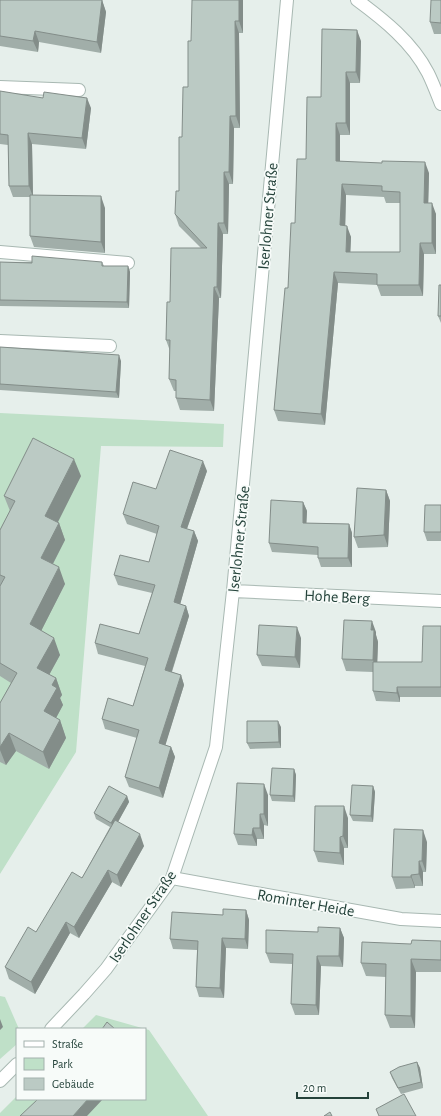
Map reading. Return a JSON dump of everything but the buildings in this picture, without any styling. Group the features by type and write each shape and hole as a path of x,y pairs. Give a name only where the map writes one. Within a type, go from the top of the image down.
{"street":[{"name":"Iserlohner Straße","path":"52,1028 106,969 172,878 216,747 233,591 287,0"},
{"path":"357,0 381,18 403,39 427,71 441,104"},
{"path":"0,87 79,90"},
{"path":"0,252 128,262"},
{"path":"0,341 110,346"},
{"name":"Hohe Berg","path":"233,591 441,601"},
{"name":"Rominter Heide","path":"172,878 401,919 441,921"},
{"path":"0,1081 16,1065"}],"green space":[{"path":"0,413 224,424 223,447 101,446 76,752 0,874"},
{"path":"0,996 5,997 19,1028 16,1028 16,1045 0,1059"},
{"path":"96,1015 142,1028 83,1028"},
{"path":"146,1029 149,1030 208,1116 0,1116 0,1113 16,1097 16,1100 146,1100"}]}
